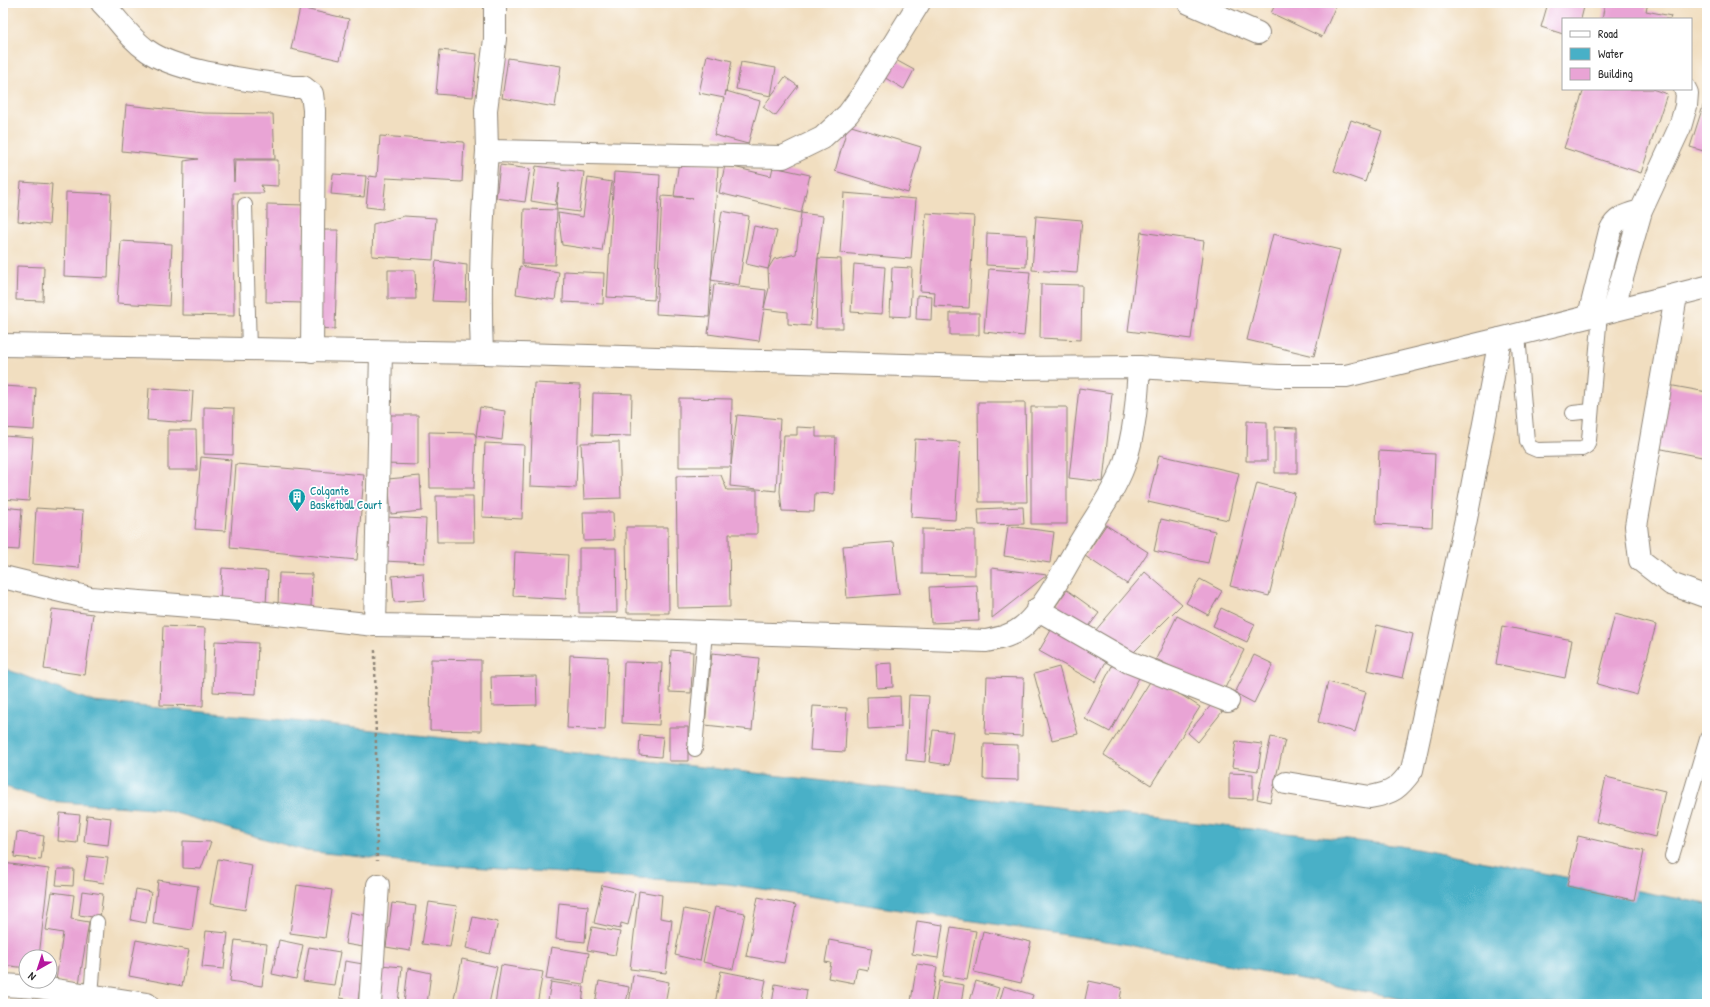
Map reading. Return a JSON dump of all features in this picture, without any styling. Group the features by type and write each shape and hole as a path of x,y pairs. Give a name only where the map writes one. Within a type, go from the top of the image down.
{"street":[{"path":"102,3 131,37 162,60 206,71 292,87 303,87 312,94 314,110 312,351"},
{"path":"482,353 480,314 483,211 487,151 486,110 495,39 495,3"},
{"path":"487,151 783,156 822,138 848,114 862,95 919,3"},
{"path":"1189,3 1258,33"},
{"path":"1601,313 1610,231 1613,223 1618,219 1641,211 1680,127 1686,106 1686,90"},
{"path":"3,345 482,353 1008,368 1139,367 1278,376 1346,376 1707,288"},
{"path":"1676,296 1636,526 1640,560 1671,584 1707,597"},
{"path":"1286,783 1370,797 1384,795 1396,789 1412,770 1466,519 1509,337"},
{"path":"375,626 381,352"},
{"path":"3,577 90,598 240,610 375,626 614,629 986,641 1010,636 1025,625 1041,605 1109,495 1124,467 1136,411 1139,367"},
{"path":"1037,609 1129,662 1228,701"},
{"path":"370,1004 377,877"},
{"path":"3,985 37,987 147,1004"}],"lane":[{"path":"245,205 249,350"},
{"path":"1509,337 1532,416 1527,441 1530,447 1536,450 1582,449 1587,446 1589,440 1590,411 1601,313"},
{"path":"1573,413 1590,411"},
{"path":"695,749 705,632"},
{"path":"1672,856 1707,738"},
{"path":"91,995 97,922"}],"path":[{"path":"375,626 377,710 377,877"}],"water":[{"path":"3,668 94,702 258,717 1401,846 1707,904 1707,1004 1427,1004 1119,943 728,884 426,864 306,851 165,810 49,801 3,786"}],"building":[{"path":"1276,3 1337,3 1322,37 1271,13"},
{"path":"1548,3 1585,3 1581,18 1562,18 1562,34 1541,27"},
{"path":"1605,3 1648,3 1646,11 1671,16 1670,18 1602,18"},
{"path":"300,8 349,19 340,60 291,49"},
{"path":"440,50 477,54 473,97 436,94"},
{"path":"707,55 732,61 726,91 760,101 748,144 714,135 724,98 699,93"},
{"path":"508,58 561,66 555,107 502,98"},
{"path":"892,58 914,70 904,89 882,76"},
{"path":"741,62 776,68 771,96 736,89"},
{"path":"785,77 798,86 775,116 763,107"},
{"path":"1584,90 1655,90 1667,94 1641,173 1564,148"},
{"path":"1705,100 1707,101 1707,152 1690,147"},
{"path":"126,105 203,113 273,114 275,159 233,159 234,182 235,160 278,160 278,186 261,185 264,193 233,193 234,316 182,315 184,161 198,159 122,151"},
{"path":"1351,120 1382,131 1365,182 1334,171"},
{"path":"848,125 921,147 908,193 835,171"},
{"path":"380,136 464,142 462,182 386,178 383,209 366,207 369,176 377,177"},
{"path":"679,161 718,166 709,317 656,314 662,196 693,198 674,196"},
{"path":"500,165 530,169 525,202 496,198"},
{"path":"725,165 771,176 773,167 810,175 801,213 719,193"},
{"path":"536,166 584,172 579,212 556,209 559,183 555,205 531,201"},
{"path":"614,172 660,175 654,300 607,297"},
{"path":"333,174 366,176 364,197 331,194"},
{"path":"588,178 612,182 602,251 562,245 558,213 583,217"},
{"path":"21,182 52,184 49,225 18,221"},
{"path":"66,192 111,194 108,278 64,276"},
{"path":"844,193 916,199 911,259 840,253"},
{"path":"267,204 305,205 304,303 266,302"},
{"path":"524,209 557,210 555,265 522,264"},
{"path":"722,211 749,216 739,285 711,280"},
{"path":"801,213 823,216 810,326 788,324 788,312 764,309 759,341 708,334 714,284 766,290 764,308 769,288 768,269 774,259 796,254"},
{"path":"926,213 974,216 969,308 934,306 935,292 920,291"},
{"path":"404,216 436,218 433,260 372,256 373,224"},
{"path":"1036,216 1082,220 1077,273 1032,270"},
{"path":"754,226 777,231 768,269 746,264"},
{"path":"319,230 338,230 335,329 317,328"},
{"path":"1141,232 1204,241 1191,339 1128,331"},
{"path":"987,233 1027,235 1026,267 986,265"},
{"path":"1273,234 1340,250 1314,356 1247,340"},
{"path":"121,241 172,244 169,306 117,303"},
{"path":"818,258 841,259 843,328 816,328"},
{"path":"436,261 467,265 466,302 432,301"},
{"path":"854,264 885,267 882,314 851,312"},
{"path":"17,266 44,267 43,301 16,300"},
{"path":"520,266 559,272 555,300 516,294"},
{"path":"892,267 912,268 910,317 890,316"},
{"path":"989,269 1030,272 1024,336 984,332"},
{"path":"388,270 415,270 416,299 388,299"},
{"path":"564,271 604,273 603,304 563,302"},
{"path":"1041,284 1082,285 1081,340 1040,338"},
{"path":"917,295 932,296 931,320 916,319"},
{"path":"950,313 979,313 979,335 950,335"},
{"path":"534,383 580,385 576,488 530,486"},
{"path":"1668,385 1707,392 1707,458 1657,448"},
{"path":"3,386 36,388 34,430 3,428"},
{"path":"149,388 193,391 191,423 147,420"},
{"path":"1079,388 1112,393 1103,482 1069,478"},
{"path":"593,393 632,394 631,436 592,435"},
{"path":"679,398 732,399 731,465 737,415 780,419 776,491 730,486 731,467 679,467"},
{"path":"978,402 1025,402 1027,502 979,502"},
{"path":"204,407 234,408 233,455 204,454"},
{"path":"480,407 505,411 502,440 476,436"},
{"path":"1031,407 1067,407 1067,524 1031,524"},
{"path":"385,415 418,415 418,465 385,464"},
{"path":"1247,421 1267,422 1267,461 1246,461"},
{"path":"797,427 816,428 816,437 836,437 834,494 815,493 814,512 782,511 780,491 784,435 797,435"},
{"path":"1275,427 1297,428 1297,473 1275,473"},
{"path":"168,430 196,430 197,470 168,470"},
{"path":"429,432 474,433 476,436 474,488 430,488"},
{"path":"3,436 33,438 29,501 3,499"},
{"path":"915,439 960,442 955,520 911,517"},
{"path":"619,442 621,498 584,499 581,443"},
{"path":"485,443 524,445 522,519 482,517"},
{"path":"1379,451 1435,454 1432,527 1376,524"},
{"path":"1159,455 1239,473 1228,520 1148,502"},
{"path":"201,457 231,460 225,531 195,529"},
{"name":"Colgante Basketball Court","path":"236,464 364,475 357,560 230,548"},
{"path":"721,475 727,490 757,490 757,534 729,534 730,607 678,608 676,476"},
{"path":"420,476 422,511 391,514 388,479"},
{"path":"1257,483 1295,493 1269,596 1230,586"},
{"path":"436,496 473,496 474,542 437,542"},
{"path":"3,507 22,509 19,550 3,549"},
{"path":"1023,507 1024,524 979,525 978,509"},
{"path":"36,508 83,511 79,568 33,564"},
{"path":"583,512 613,512 614,540 584,541"},
{"path":"385,517 426,519 424,563 384,561"},
{"path":"1161,519 1215,531 1208,563 1154,551"},
{"path":"1106,525 1148,552 1127,584 1085,556"},
{"path":"1008,526 1054,532 1050,563 1004,556"},
{"path":"626,527 668,527 669,613 627,613"},
{"path":"922,529 975,530 975,575 922,574"},
{"path":"894,542 899,594 847,598 843,546"},
{"path":"579,548 616,548 617,613 579,613"},
{"path":"515,552 568,555 566,599 513,596"},
{"path":"222,568 268,571 266,604 220,601"},
{"path":"992,568 1047,575 992,618"},
{"path":"1145,572 1182,604 1132,654 1095,631"},
{"path":"279,573 312,574 311,607 278,606"},
{"path":"423,573 425,600 394,602 392,576"},
{"path":"1200,579 1222,591 1208,615 1186,603"},
{"path":"977,585 979,621 931,623 929,587"},
{"path":"1067,590 1099,613 1083,634 1052,611"},
{"path":"1221,608 1255,624 1247,642 1213,626"},
{"path":"52,609 93,614 85,675 44,669"},
{"path":"1615,614 1656,625 1637,695 1597,684"},
{"path":"1177,616 1244,650 1223,692 1156,659"},
{"path":"1054,625 1109,656 1095,682 1039,651"},
{"path":"1377,625 1413,634 1403,678 1367,670"},
{"path":"163,626 205,628 203,706 160,705"},
{"path":"1502,626 1572,640 1565,678 1496,664"},
{"path":"215,641 258,643 256,694 213,692"},
{"path":"671,650 693,652 691,693 669,692"},
{"path":"712,653 759,658 752,730 705,725"},
{"path":"570,655 608,657 605,730 567,728"},
{"path":"1254,655 1273,664 1254,703 1235,693"},
{"path":"431,659 481,660 481,731 430,730"},
{"path":"624,662 662,663 659,725 622,723"},
{"path":"1114,662 1140,676 1110,732 1085,719"},
{"path":"892,663 893,687 877,688 876,664"},
{"path":"1059,667 1078,734 1052,740 1034,674"},
{"path":"536,676 537,705 492,706 491,677"},
{"path":"987,677 1024,678 1022,736 985,734"},
{"path":"1153,677 1200,707 1151,785 1104,755"},
{"path":"1328,682 1366,692 1355,732 1318,722"},
{"path":"909,695 929,696 925,762 906,760"},
{"path":"900,696 901,727 868,729 867,697"},
{"path":"1212,704 1222,712 1198,742 1188,733"},
{"path":"813,706 847,708 845,752 810,750"},
{"path":"669,727 688,727 688,761 669,761"},
{"path":"933,730 953,732 949,765 929,762"},
{"path":"640,735 663,737 661,757 639,755"},
{"path":"1271,737 1285,740 1270,802 1257,799"},
{"path":"1236,741 1262,744 1258,771 1232,767"},
{"path":"984,744 1018,745 1018,780 983,779"},
{"path":"1229,773 1253,774 1253,799 1229,798"},
{"path":"1606,777 1665,791 1655,837 1596,822"},
{"path":"60,813 80,815 77,843 58,841"},
{"path":"87,815 111,818 108,845 84,842"},
{"path":"17,832 44,836 41,860 14,857"},
{"path":"1578,836 1644,851 1634,900 1567,886"},
{"path":"183,841 211,842 201,869 183,868"},
{"path":"88,856 108,858 104,883 84,880"},
{"path":"218,859 252,865 245,910 210,904"},
{"path":"3,863 49,869 40,949 18,949 18,967 3,965"},
{"path":"58,869 74,869 73,886 56,885"},
{"path":"158,880 198,886 192,930 153,924"},
{"path":"297,885 332,890 325,938 290,933"},
{"path":"602,885 635,893 628,925 621,923 620,929 594,923"},
{"path":"136,889 151,892 146,923 131,920"},
{"path":"82,891 103,894 100,918 79,915"},
{"path":"639,891 662,895 660,918 672,920 666,973 630,969"},
{"path":"52,892 74,895 71,919 89,922 79,984 58,980 58,967 63,933 46,930"},
{"path":"758,897 796,905 784,963 746,956"},
{"path":"429,902 457,906 450,947 422,944"},
{"path":"392,903 416,906 410,951 386,947"},
{"path":"559,903 588,906 585,942 556,939"},
{"path":"715,907 745,913 733,969 703,962"},
{"path":"684,909 709,914 700,961 675,955"},
{"path":"350,912 368,916 363,947 345,944"},
{"path":"473,917 498,922 490,954 466,948"},
{"path":"917,921 943,925 938,958 912,954"},
{"path":"592,927 620,932 615,955 587,950"},
{"path":"951,927 976,931 967,980 943,976"},
{"path":"206,931 228,933 224,969 202,967"},
{"path":"983,931 1031,942 1021,983 974,972"},
{"path":"136,940 189,950 182,986 129,976"},
{"path":"235,940 267,944 262,986 230,981"},
{"path":"279,940 303,945 296,979 272,974"},
{"path":"829,940 872,948 868,970 857,968 854,983 828,978 831,963 825,962"},
{"path":"309,947 340,952 334,985 303,981"},
{"path":"551,947 589,953 584,984 546,979"},
{"path":"462,959 497,967 489,1004 453,1004"},
{"path":"345,961 363,964 358,1001 340,998"},
{"path":"917,964 937,967 931,1004 911,1001"},
{"path":"381,965 402,967 398,1003 376,1001"},
{"path":"501,965 543,972 537,1004 495,1004"},
{"path":"408,968 431,973 427,1004 404,1004"},
{"path":"721,971 766,980 761,1004 715,1004"},
{"path":"633,975 669,982 665,1004 629,1004"},
{"path":"599,981 629,987 626,1004 595,1004"},
{"path":"939,981 964,985 961,1004 935,1004"},
{"path":"976,981 999,988 994,1004 969,1004"},
{"path":"1089,981 1122,988 1119,1004 1084,1004"},
{"path":"551,982 584,987 582,1004 548,1000"},
{"path":"775,984 807,990 805,1004 772,1004"},
{"path":"1004,986 1033,995 1030,1004 999,1004"}],"place":[{"name":"Colgante Basketball Court","path":"297,512"}]}
